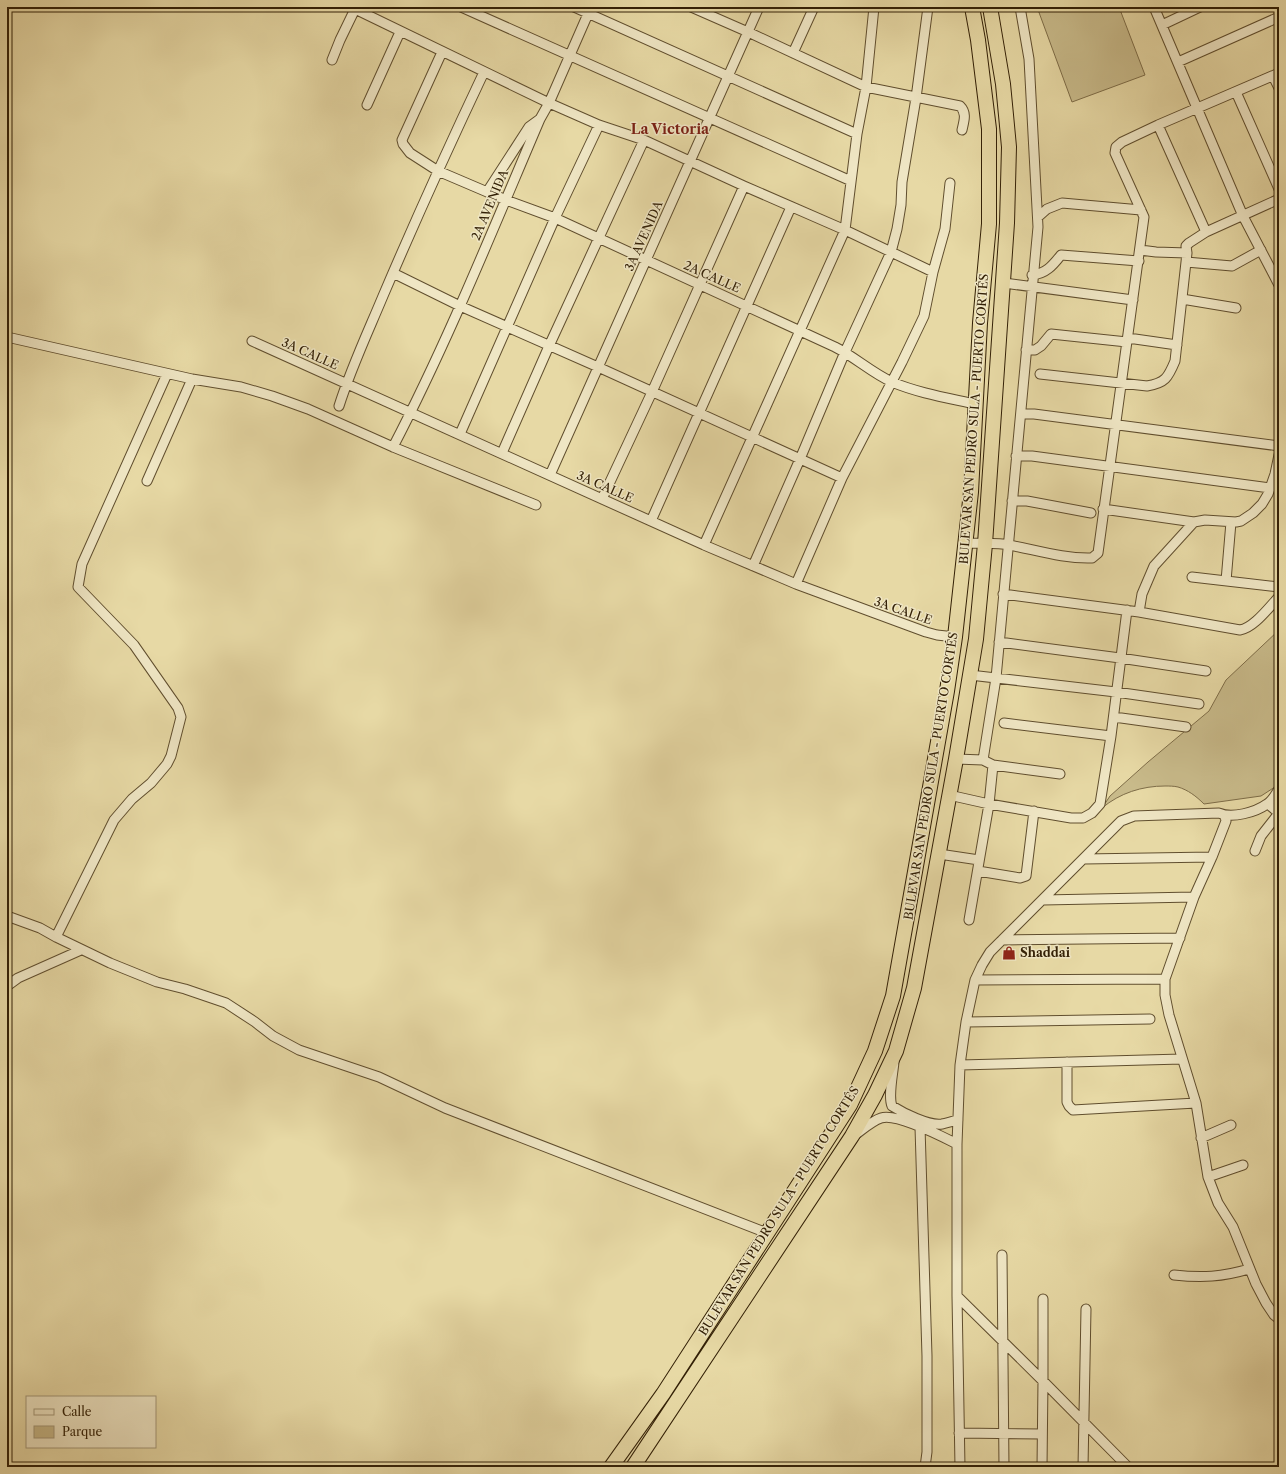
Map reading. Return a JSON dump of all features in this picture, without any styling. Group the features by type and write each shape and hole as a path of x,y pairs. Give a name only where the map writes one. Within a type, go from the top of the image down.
{"highway":[{"name":"BULEVAR SAN PEDRO SULA - PUERTO CORTÉS","path":"611,1467 646,1419 850,1105 875,1051 893,996 943,714 955,637 971,492 980,323 989,224 989,129 978,40 972,7"},
{"name":"BULEVAR SAN PEDRO SULA - PUERTO CORTÉS","path":"633,1467 852,1136 875,1095 896,1051 914,988 956,759 976,639 986,544 1004,283 1009,147 1003,84 990,7"},
{"path":"756,1283 746,1289 741,1287 742,1281 767,1244 767,1233"},
{"path":"720,1337 718,1332 720,1326 740,1295 734,1290 726,1297"}],"street":[{"path":"461,7 850,181"},
{"path":"574,7 590,10 728,76 857,134"},
{"name":"3A AVENIDA","path":"550,475 759,7"},
{"path":"793,53 814,7"},
{"path":"704,545 845,230 850,181 866,88 874,7"},
{"path":"753,566 845,352 891,252 902,205 902,182 916,98 928,7"},
{"path":"983,760 996,678 1032,275 1038,227 1030,59 1020,7"},
{"path":"1154,7 1243,216 1279,285"},
{"path":"1162,25 1200,7"},
{"path":"332,60 355,8 400,32 549,103 599,125 644,140 845,230 933,272"},
{"path":"697,8 866,88 960,106 964,111 962,130"},
{"name":"2A AVENIDA","path":"393,447 411,413 460,306 540,119 549,103 590,10"},
{"path":"1178,62 1279,16"},
{"path":"367,105 400,32"},
{"name":"2A CALLE","path":"442,52 402,140 403,144 410,153 438,171 506,200 555,218 845,352 891,381 928,393 975,404"},
{"path":"339,406 346,384 393,273 484,72"},
{"path":"966,543 1008,545 1080,558 1092,558 1098,553 1144,218 1142,210 1115,153 1116,147 1122,142 1276,74 1279,88"},
{"path":"1236,92 1279,189"},
{"path":"487,192 529,127 540,119"},
{"path":"460,434 555,218 599,125"},
{"path":"1158,126 1206,232"},
{"path":"502,453 549,346 644,140"},
{"path":"796,584 842,478 924,316 933,272 945,228 950,183"},
{"path":"602,499 652,392 744,186"},
{"path":"1040,374 1121,384 1147,386 1159,384 1168,376 1175,361 1186,246 1206,232 1279,199"},
{"path":"1038,218 1047,209 1062,203 1142,210"},
{"path":"651,521 791,207"},
{"path":"1140,250 1232,266 1261,250"},
{"path":"1032,275 1040,275 1047,270 1061,255 1138,261"},
{"path":"393,273 460,306 842,478"},
{"path":"1004,283 1133,300"},
{"path":"1182,299 1236,308"},
{"path":"1026,350 1035,350 1041,346 1051,334 1177,345"},
{"path":"7,337 168,374 241,387 272,396 308,409 393,447 536,506"},
{"name":"3A CALLE","path":"252,341 753,566 796,584 926,632 955,637"},
{"path":"56,937 114,820 132,799 151,783 167,764 171,756 181,717 178,708 134,645 78,587 82,564 168,374"},
{"path":"147,481 192,379"},
{"path":"1020,414 1034,414 1115,426 1279,446"},
{"path":"1104,509 1194,522 1205,520 1231,522 1241,521 1253,513 1262,504 1275,474 1279,455"},
{"path":"1016,456 1270,488"},
{"path":"1012,501 1027,501 1090,513"},
{"path":"1139,612 1142,594 1154,566 1194,522"},
{"path":"1226,581 1231,522"},
{"path":"1192,577 1279,586"},
{"path":"1004,594 1127,610 1240,630 1246,629 1252,625 1279,597"},
{"path":"949,796 1071,818 1083,818 1092,813 1100,804 1114,717 1127,610"},
{"path":"999,642 1206,670"},
{"path":"970,674 1199,704"},
{"path":"1114,717 1186,727"},
{"path":"1004,723 1111,736"},
{"path":"956,759 983,760 994,764 1060,774"},
{"path":"969,920 989,804 994,764"},
{"path":"960,1467 957,1296 957,1144 960,1065 966,1022 975,980 982,965 990,952 1122,821 1134,816 1219,813 1225,816 1247,813 1268,804 1279,789"},
{"path":"1255,852 1261,836 1279,813 1268,804"},
{"path":"978,871 1020,878 1026,876 1034,811"},
{"path":"1225,816 1226,821 1194,897 1165,979 1165,995 1169,1015 1196,1103 1208,1177 1218,1203 1233,1227 1249,1269 1266,1304 1279,1319"},
{"path":"939,854 980,860"},
{"path":"1084,859 1212,857"},
{"path":"1042,900 1194,897"},
{"path":"7,916 40,928 110,964 157,982 185,989 226,1003 273,1036 299,1050 378,1077 444,1108 767,1233"},
{"path":"1002,940 1180,938"},
{"path":"7,986 18,978 58,962 82,950"},
{"path":"975,980 1165,979"},
{"path":"966,1022 1150,1019"},
{"path":"896,1051 891,1093 892,1106 924,1121 941,1124 958,1120"},
{"path":"960,1065 1182,1059"},
{"path":"1067,1062 1068,1102 1069,1106 1073,1110 1196,1103"},
{"path":"852,1136 880,1118 887,1117 920,1127 957,1144"},
{"path":"1201,1138 1232,1126"},
{"path":"920,1127 928,1356 927,1452 925,1467"},
{"path":"1208,1177 1243,1165"},
{"path":"1002,1255 1004,1467"},
{"path":"1174,1276 1212,1277 1234,1274 1249,1269"},
{"path":"957,1296 1128,1467"},
{"path":"1042,1467 1043,1299"},
{"path":"1083,1467 1086,1309"},
{"path":"959,1432 1042,1434"}],"green space":[{"path":"1037,7 1119,7 1145,75 1072,102"},
{"path":"1279,630 1279,725 1275,733 1276,748 1280,766 1278,785 1261,796 1204,804 1192,794 1178,787 1148,787 1124,794 1102,808 1110,796 1209,711 1226,680"}],"place":[{"name":"Shaddai","path":"1009,953"}],"district":[{"name":"La Victoria","path":"670,129"}]}
